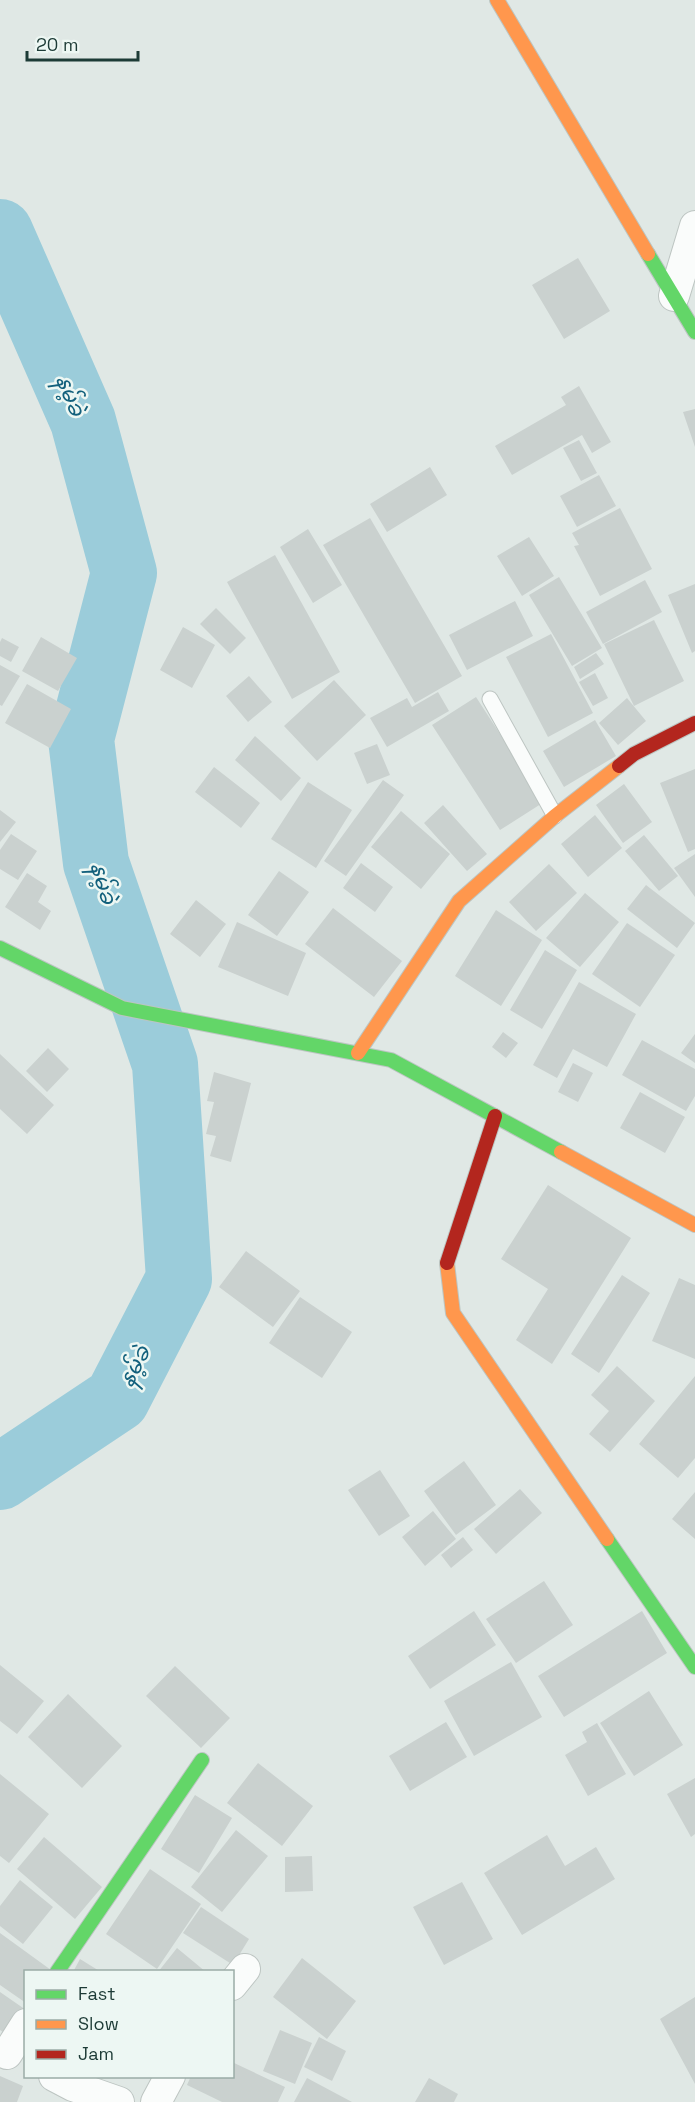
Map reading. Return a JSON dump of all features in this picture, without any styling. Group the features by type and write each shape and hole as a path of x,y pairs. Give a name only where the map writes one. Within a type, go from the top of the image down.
{"street":[{"path":"497,0 695,332"},
{"path":"674,296 695,226"},
{"path":"358,1053 459,902 555,816 634,754 695,723"},
{"path":"0,948 122,1008 391,1059 695,1225"},
{"path":"495,1116 446,1265 453,1313 695,1667"},
{"path":"58,1970 202,1760"},
{"path":"11,2056 24,2028"},
{"path":"58,2078 119,2102"},
{"path":"156,2102 169,2078"}],"lane":[{"path":"490,699 555,816"}],"building":[{"path":"578,258 610,311 564,339 532,285"},
{"path":"579,386 611,442 592,453 582,435 512,475 495,446 566,405 561,397"},
{"path":"695,409 695,447 683,412"},
{"path":"579,440 597,473 581,481 563,448"},
{"path":"430,467 447,495 387,532 370,504"},
{"path":"599,475 616,506 577,527 560,496"},
{"path":"620,508 652,569 600,596 574,546 579,545 572,533"},
{"path":"370,518 462,676 415,703 323,545"},
{"path":"308,529 342,585 313,603 280,547"},
{"path":"529,537 554,576 522,596 497,556"},
{"path":"275,555 340,672 292,699 227,582"},
{"path":"559,577 602,648 572,666 529,595"},
{"path":"645,580 662,612 603,644 586,612"},
{"path":"695,584 695,651 692,653 668,595"},
{"path":"515,601 533,636 467,670 449,635"},
{"path":"216,608 246,638 230,654 200,624"},
{"path":"654,620 684,681 634,706 604,644"},
{"path":"183,627 215,645 192,688 160,670"},
{"path":"551,634 593,713 548,737 506,657"},
{"path":"41,637 77,658 58,691 22,671"},
{"path":"2,638 19,647 11,662 0,656"},
{"path":"596,653 604,664 580,679 574,667"},
{"path":"0,665 20,676 2,706 0,705"},
{"path":"595,673 608,698 593,706 579,682"},
{"path":"249,676 272,702 248,722 226,696"},
{"path":"334,680 366,715 317,761 284,726"},
{"path":"27,684 71,709 50,748 5,723"},
{"path":"438,692 449,711 387,747 370,718 407,698 412,707"},
{"path":"476,697 544,802 500,830 432,725"},
{"path":"627,698 646,721 618,745 599,723"},
{"path":"595,720 616,756 564,787 543,751"},
{"path":"255,736 301,778 281,801 235,760"},
{"path":"377,744 390,775 367,784 354,753"},
{"path":"214,767 260,803 241,828 195,792"},
{"path":"695,769 695,849 688,852 660,783"},
{"path":"383,780 404,795 346,876 324,861"},
{"path":"308,782 352,810 316,868 271,839"},
{"path":"624,784 652,822 623,843 596,805"},
{"path":"443,805 487,854 467,871 424,823"},
{"path":"0,810 16,822 0,842"},
{"path":"401,811 450,854 421,889 371,847"},
{"path":"595,815 622,848 588,877 561,844"},
{"path":"11,834 37,851 18,880 0,869 0,850"},
{"path":"644,835 678,876 659,891 625,851"},
{"path":"695,854 695,897 674,868"},
{"path":"361,863 393,887 375,912 343,888"},
{"path":"549,864 577,893 536,931 509,902"},
{"path":"279,871 309,892 277,936 248,915"},
{"path":"27,873 47,886 38,902 51,911 40,930 5,907"},
{"path":"646,885 695,923 677,948 627,909"},
{"path":"585,893 619,922 580,967 546,938"},
{"path":"196,900 226,924 200,957 170,934"},
{"path":"333,908 402,961 374,997 305,944"},
{"path":"496,910 542,940 501,1006 455,976"},
{"path":"237,922 306,953 288,996 218,967"},
{"path":"627,923 675,955 640,1007 592,974"},
{"path":"545,950 577,970 542,1029 510,1010"},
{"path":"579,982 636,1014 607,1067 573,1049 557,1078 533,1065"},
{"path":"503,1032 518,1043 506,1058 492,1047"},
{"path":"695,1034 695,1063 681,1053"},
{"path":"642,1040 695,1069 695,1096 686,1111 622,1075"},
{"path":"48,1048 69,1069 47,1092 26,1071"},
{"path":"0,1054 54,1105 27,1134 0,1109"},
{"path":"573,1063 593,1073 578,1102 558,1092"},
{"path":"214,1072 251,1083 231,1162 210,1156 216,1136 206,1134 214,1102 207,1101"},
{"path":"640,1092 685,1117 665,1153 620,1128"},
{"path":"548,1185 631,1238 552,1364 516,1340 548,1289 501,1259"},
{"path":"246,1251 300,1291 273,1327 219,1287"},
{"path":"622,1275 650,1293 599,1373 571,1354"},
{"path":"679,1278 695,1285 695,1359 652,1341"},
{"path":"300,1297 352,1332 322,1378 269,1343"},
{"path":"617,1366 655,1401 610,1452 589,1434 609,1411 591,1395"},
{"path":"695,1376 695,1458 678,1478 639,1444"},
{"path":"464,1461 496,1505 456,1535 424,1491"},
{"path":"380,1470 410,1516 379,1536 348,1490"},
{"path":"520,1489 542,1513 496,1554 474,1529"},
{"path":"695,1492 695,1539 672,1519"},
{"path":"433,1511 456,1539 425,1566 402,1537"},
{"path":"463,1537 473,1550 451,1568 441,1555"},
{"path":"544,1581 573,1625 516,1663 486,1619"},
{"path":"474,1611 496,1645 430,1689 408,1656"},
{"path":"642,1611 667,1653 564,1717 538,1676"},
{"path":"511,1662 542,1717 474,1756 444,1701"},
{"path":"0,1665 44,1701 17,1734 0,1721"},
{"path":"175,1666 230,1718 201,1748 146,1696"},
{"path":"649,1691 683,1745 634,1776 600,1723"},
{"path":"68,1694 122,1746 82,1788 28,1737"},
{"path":"446,1722 467,1757 410,1791 389,1756"},
{"path":"597,1723 626,1774 588,1796 565,1755 587,1742 582,1732"},
{"path":"258,1763 313,1806 282,1846 227,1803"},
{"path":"0,1774 49,1814 9,1863 0,1856"},
{"path":"695,1778 695,1834 691,1837 667,1794"},
{"path":"195,1795 232,1818 199,1873 161,1849"},
{"path":"236,1830 268,1856 222,1912 191,1887"},
{"path":"547,1835 565,1866 596,1847 615,1879 522,1935 484,1873"},
{"path":"44,1837 102,1887 75,1919 17,1869"},
{"path":"312,1856 313,1891 285,1892 285,1857"},
{"path":"150,1869 201,1904 157,1969 106,1934"},
{"path":"20,1880 53,1907 23,1944 0,1926 0,1906"},
{"path":"462,1882 493,1939 444,1965 413,1907"},
{"path":"201,1907 249,1939 233,1965 183,1933"},
{"path":"0,1933 51,1970 24,1970 24,2002 0,1985"},
{"path":"177,1948 204,1970 160,1970"},
{"path":"302,1958 356,2001 327,2039 273,1997"},
{"path":"80,1959 98,1970 74,1970"},
{"path":"0,1992 24,2009 24,2013 9,2036 0,2030"},
{"path":"695,1997 695,2084 660,2019"},
{"path":"280,2030 312,2043 295,2084 263,2071"},
{"path":"319,2037 346,2051 332,2081 304,2067"},
{"path":"234,2063 285,2087 278,2102 222,2102 187,2085 190,2078 234,2078"},
{"path":"0,2076 23,2086 17,2102 0,2102"},
{"path":"307,2078 352,2102 294,2102"},
{"path":"429,2078 458,2094 454,2102 415,2102"}],"waterway":[{"name":"နမ့်ခဲ","path":"0,232 83,421 124,573 81,739 96,863 165,1064 179,1279 117,1399 0,1477"}],"traffic: fast":[{"path":"648,254 695,332"},
{"path":"0,948 122,1008 391,1060 561,1152"},
{"path":"607,1539 695,1667"},
{"path":"58,1970 202,1760"}],"traffic: slow":[{"path":"497,0 648,254"},
{"path":"358,1053 459,901 555,816 619,766"},
{"path":"561,1152 695,1225"},
{"path":"447,1263 453,1313 607,1539"}],"traffic: jam":[{"path":"619,766 634,754 695,723"},
{"path":"447,1263 495,1116"}]}
